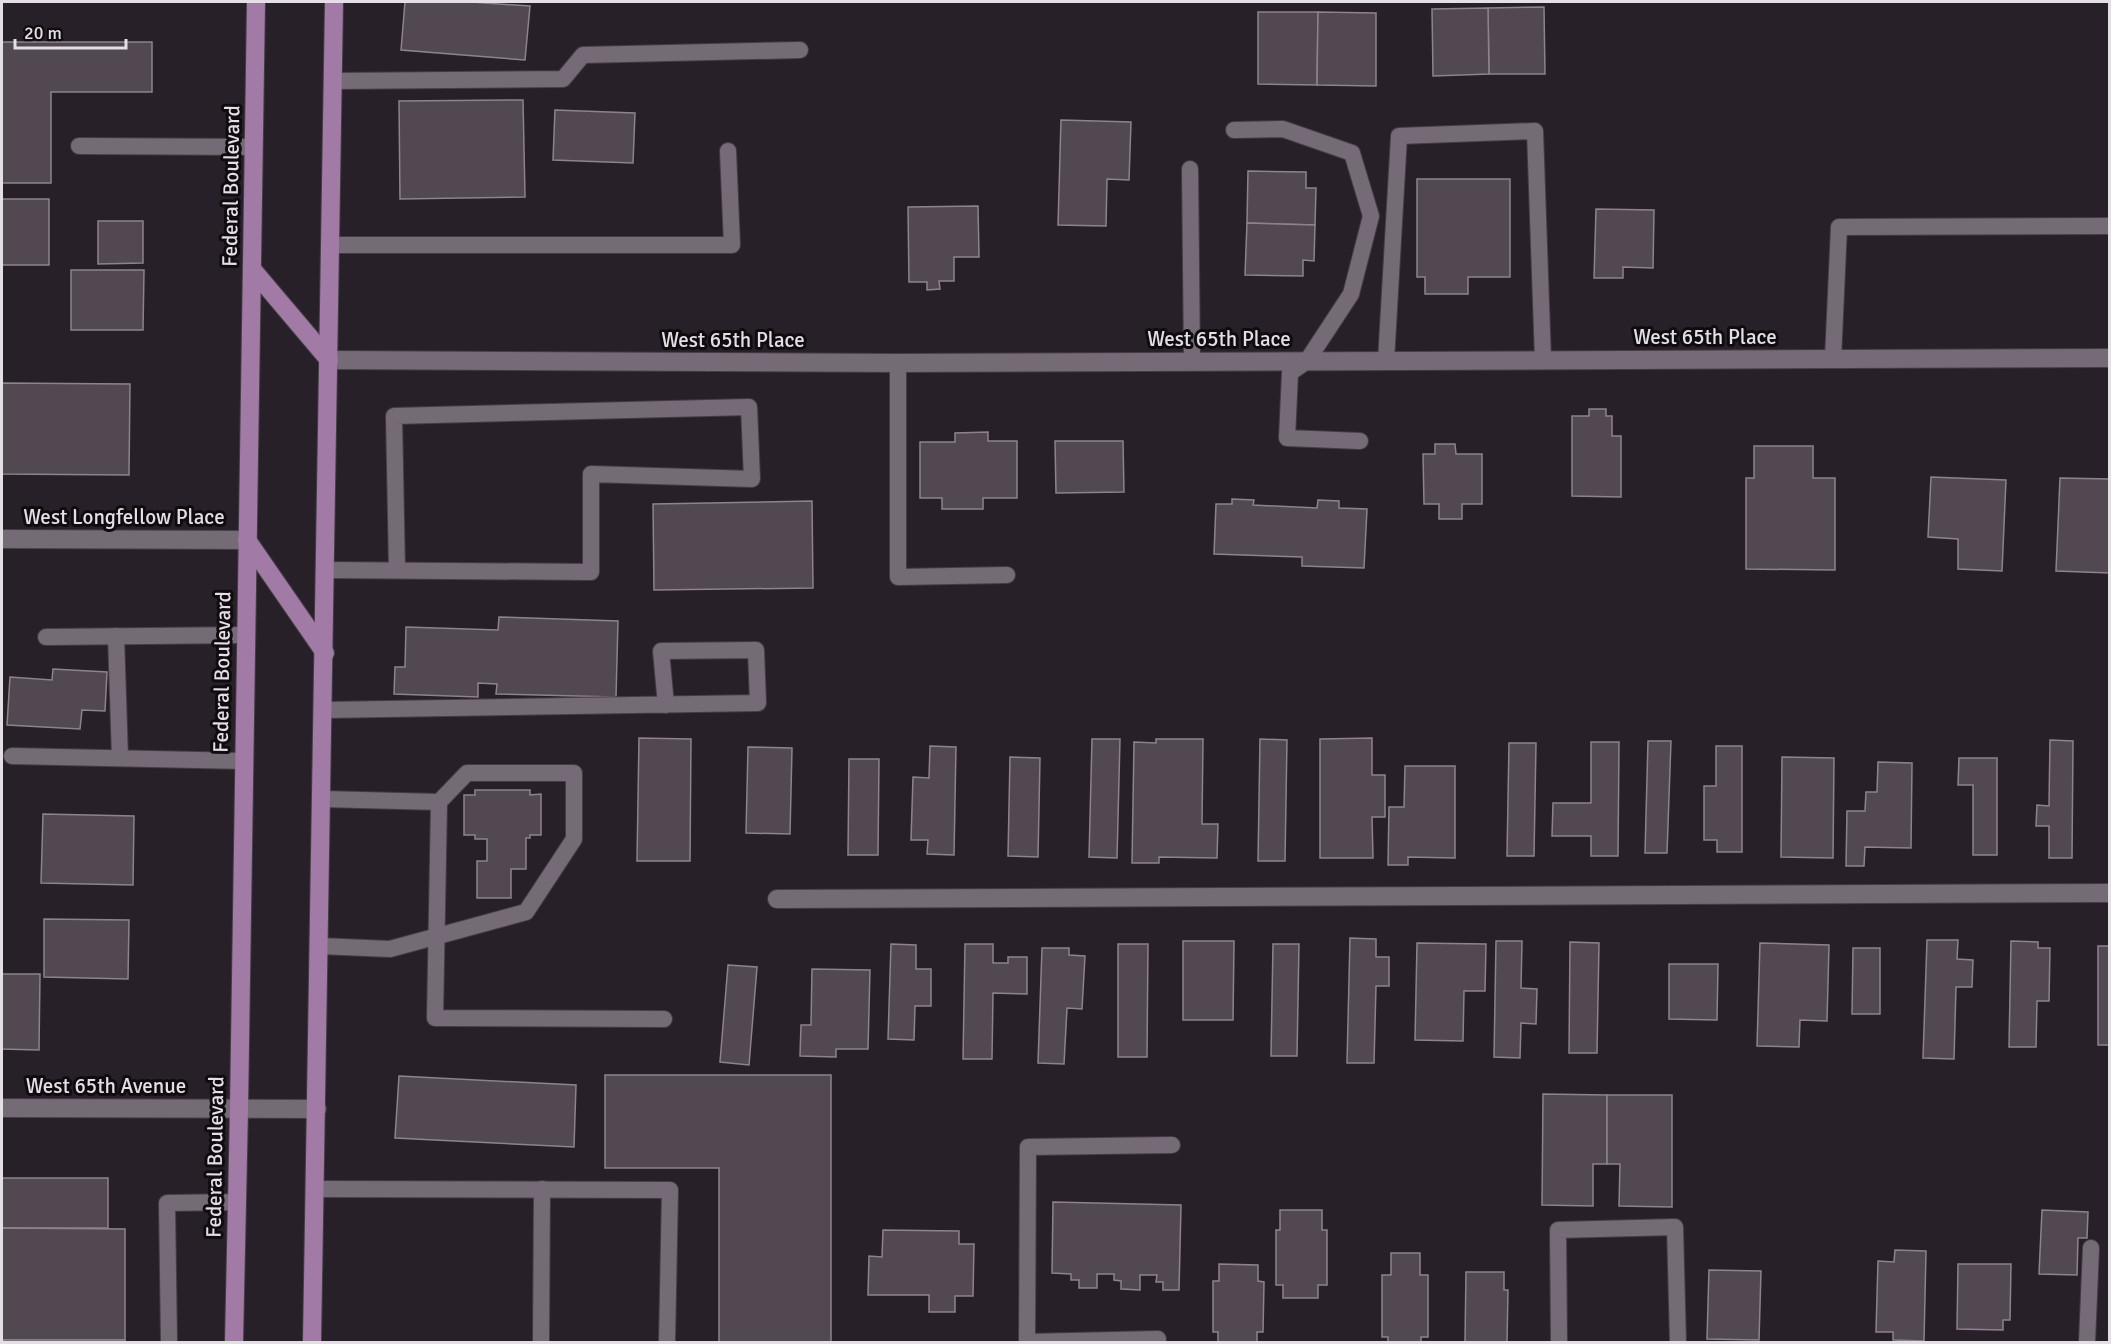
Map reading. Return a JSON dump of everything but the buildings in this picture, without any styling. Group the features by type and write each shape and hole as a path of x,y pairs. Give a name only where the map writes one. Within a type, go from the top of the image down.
{"main road":[{"name":"Federal Boulevard","path":"234,1342 256,2"},
{"path":"312,1342 334,2"},
{"path":"252,269 329,360"},
{"path":"247,540 324,653"}],"street":[{"name":"West 65th Place","path":"329,360 898,363 2109,358"},
{"name":"West Longfellow Place","path":"2,539 247,540"},
{"path":"777,899 2109,893"},
{"name":"West 65th Avenue","path":"2,1108 317,1109"}],"lane":[{"path":"333,81 563,79 583,55 800,50"},
{"path":"1234,130 1283,129 1352,153 1371,216 1351,294 1307,361 1290,373 1287,438 1360,441"},
{"path":"1386,361 1399,136 1535,131 1543,360"},
{"path":"79,146 254,147"},
{"path":"331,245 732,245 728,151"},
{"path":"1191,169 1192,361"},
{"path":"1833,359 1839,227 2109,226"},
{"path":"898,363 898,577 1007,574"},
{"path":"326,570 591,572 591,474 752,479 749,407 394,417 397,570"},
{"path":"46,637 246,635"},
{"path":"116,636 120,758"},
{"path":"324,710 666,705 758,703 756,650 661,651 666,705"},
{"path":"12,756 244,761"},
{"path":"320,946 390,949 437,936 526,912 574,839 574,773 467,773 439,802 437,936 435,1018 664,1019"},
{"path":"322,799 439,802"},
{"path":"1158,1339 1027,1342 1028,1146 1172,1145"},
{"path":"315,1189 670,1190 667,1342"},
{"path":"541,1342 542,1189"},
{"path":"169,1342 167,1203 237,1202"},
{"path":"1559,1342 1558,1230 1675,1227 1678,1342"},
{"path":"2087,1342 2091,1248"}]}
